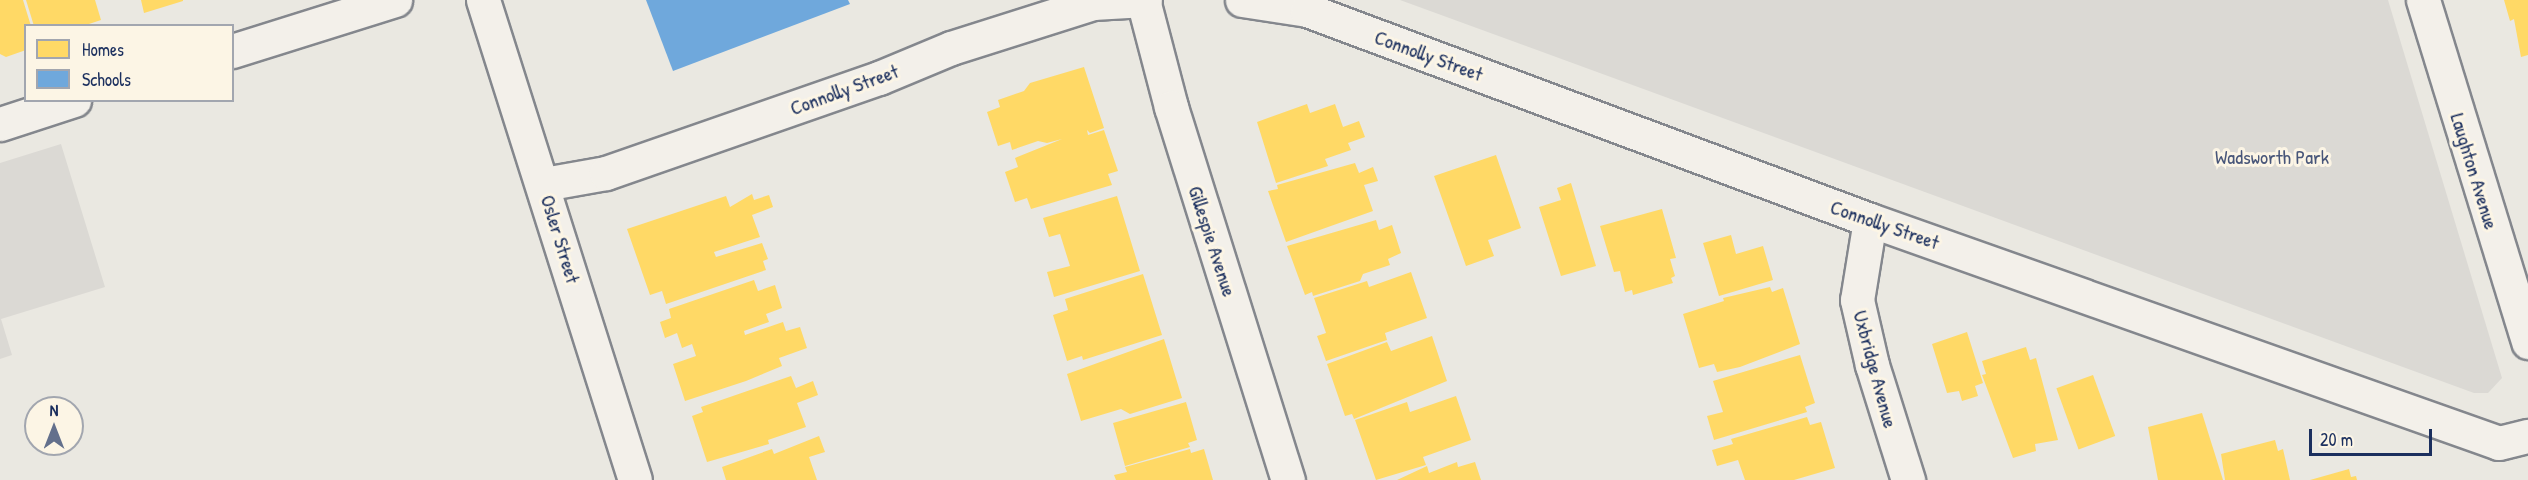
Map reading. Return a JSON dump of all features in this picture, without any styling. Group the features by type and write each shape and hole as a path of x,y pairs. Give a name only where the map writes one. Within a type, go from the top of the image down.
{"street":[{"path":"234,50 395,0"},
{"name":"Osler Street","path":"483,0 544,184 635,480"},
{"name":"Connolly Street","path":"544,184 606,173 879,78 951,48 1092,3 1144,0"},
{"name":"Gillespie Avenue","path":"1144,0 1171,107 1288,480"},
{"name":"Connolly Street","path":"1242,0 1307,10 1870,220 2499,443 2528,436"},
{"name":"Laughton Avenue","path":"2423,0 2528,342"},
{"path":"0,124 68,102"},
{"name":"Uxbridge Avenue","path":"1870,220 1857,300 1872,365 1908,480"}],"green space":[{"name":"Wadsworth Park","path":"1400,0 2388,0 2502,378 2488,393 2474,393"},
{"path":"61,144 105,287 1,319 12,355 0,359 0,163"}],"building: Homes":[{"path":"0,0 23,0 30,24 24,24 24,51 6,57 0,54"},
{"path":"26,0 95,0 101,20 89,24 33,24"},
{"path":"141,0 183,0 183,1 144,13"},
{"path":"2504,0 2528,0 2528,55 2521,57 2514,19 2510,21"},
{"path":"1084,67 1104,128 1090,133 1087,130 1088,135 1104,130 1118,171 1108,174 1112,185 1031,209 1027,198 1015,202 1005,172 1018,167 1015,158 1062,139 1047,143 1038,141 1012,150 1010,142 998,146 987,112 1000,107 998,100 1024,91 1030,83"},
{"path":"1307,104 1310,113 1335,104 1343,127 1359,121 1365,137 1348,143 1351,150 1325,159 1328,166 1276,183 1257,122"},
{"path":"1496,155 1521,228 1488,240 1494,256 1466,266 1434,176"},
{"path":"1355,163 1359,173 1373,167 1378,181 1364,185 1373,211 1286,242 1268,191 1278,189 1277,185"},
{"path":"1571,183 1596,266 1561,276 1539,207 1561,200 1557,188"},
{"path":"752,194 754,200 769,195 773,207 752,215 760,237 714,252 716,257 762,243 768,259 763,261 766,270 666,304 662,291 650,295 627,229 726,196 730,207"},
{"path":"1117,196 1140,271 1054,297 1047,272 1070,266 1060,234 1049,237 1043,218"},
{"path":"1662,209 1676,258 1670,259 1675,276 1671,278 1673,283 1633,295 1632,290 1625,292 1620,271 1614,272 1600,226"},
{"path":"1376,220 1379,230 1392,225 1401,253 1388,259 1390,265 1363,274 1360,281 1313,296 1312,292 1305,295 1287,246"},
{"path":"1731,235 1736,254 1763,246 1773,280 1719,296 1703,243"},
{"path":"1411,272 1427,318 1385,333 1387,340 1326,361 1317,336 1326,333 1314,298 1367,281 1369,287"},
{"path":"1143,274 1162,335 1083,360 1082,356 1067,361 1053,315 1068,310 1065,299"},
{"path":"754,280 758,291 775,285 782,308 766,314 769,322 744,331 745,335 783,322 786,331 800,327 807,348 779,358 782,366 746,381 685,401 673,364 696,356 692,344 682,348 677,333 665,338 660,322 671,318 669,309"},
{"path":"1770,287 1772,292 1783,288 1800,344 1740,367 1717,372 1714,364 1699,368 1683,314 1724,301 1723,298"},
{"path":"1967,332 1983,383 1975,386 1978,396 1962,401 1959,391 1947,393 1932,344"},
{"path":"1432,336 1447,381 1354,419 1352,414 1345,416 1327,364 1387,342 1391,351"},
{"path":"1164,339 1182,398 1130,414 1121,409 1081,421 1067,374"},
{"path":"2026,347 2030,360 2036,358 2058,440 2035,444 2036,451 2013,458 1982,375 1986,374 1982,361"},
{"path":"1800,355 1815,403 1805,407 1807,412 1714,440 1707,416 1723,412 1713,381"},
{"path":"2093,375 2115,436 2079,449 2056,388"},
{"path":"791,376 796,388 813,381 818,395 797,403 806,427 768,440 769,444 707,462 692,416 703,412 701,407"},
{"path":"1456,396 1471,440 1423,457 1426,465 1376,480 1355,420 1407,402 1410,412"},
{"path":"1186,402 1197,440 1188,443 1190,447 1125,466 1113,423"},
{"path":"2202,413 2223,480 2158,480 2148,427"},
{"path":"1807,417 1810,425 1821,422 1835,468 1794,480 1745,480 1738,460 1717,466 1712,450 1733,444 1731,439"},
{"path":"819,436 825,452 809,457 817,480 726,480 722,467 772,449 774,454"},
{"path":"2275,440 2278,451 2283,449 2290,480 2225,480 2221,454"},
{"path":"1190,449 1191,453 1204,449 1213,480 1116,480 1114,475 1127,472 1125,467"},
{"path":"1457,462 1458,467 1475,462 1481,480 1397,480 1427,466 1429,473"},
{"path":"2349,469 2351,477 2356,476 2357,480 2310,480"}],"building: Schools":[{"path":"646,0 848,0 850,4 673,71"}]}
